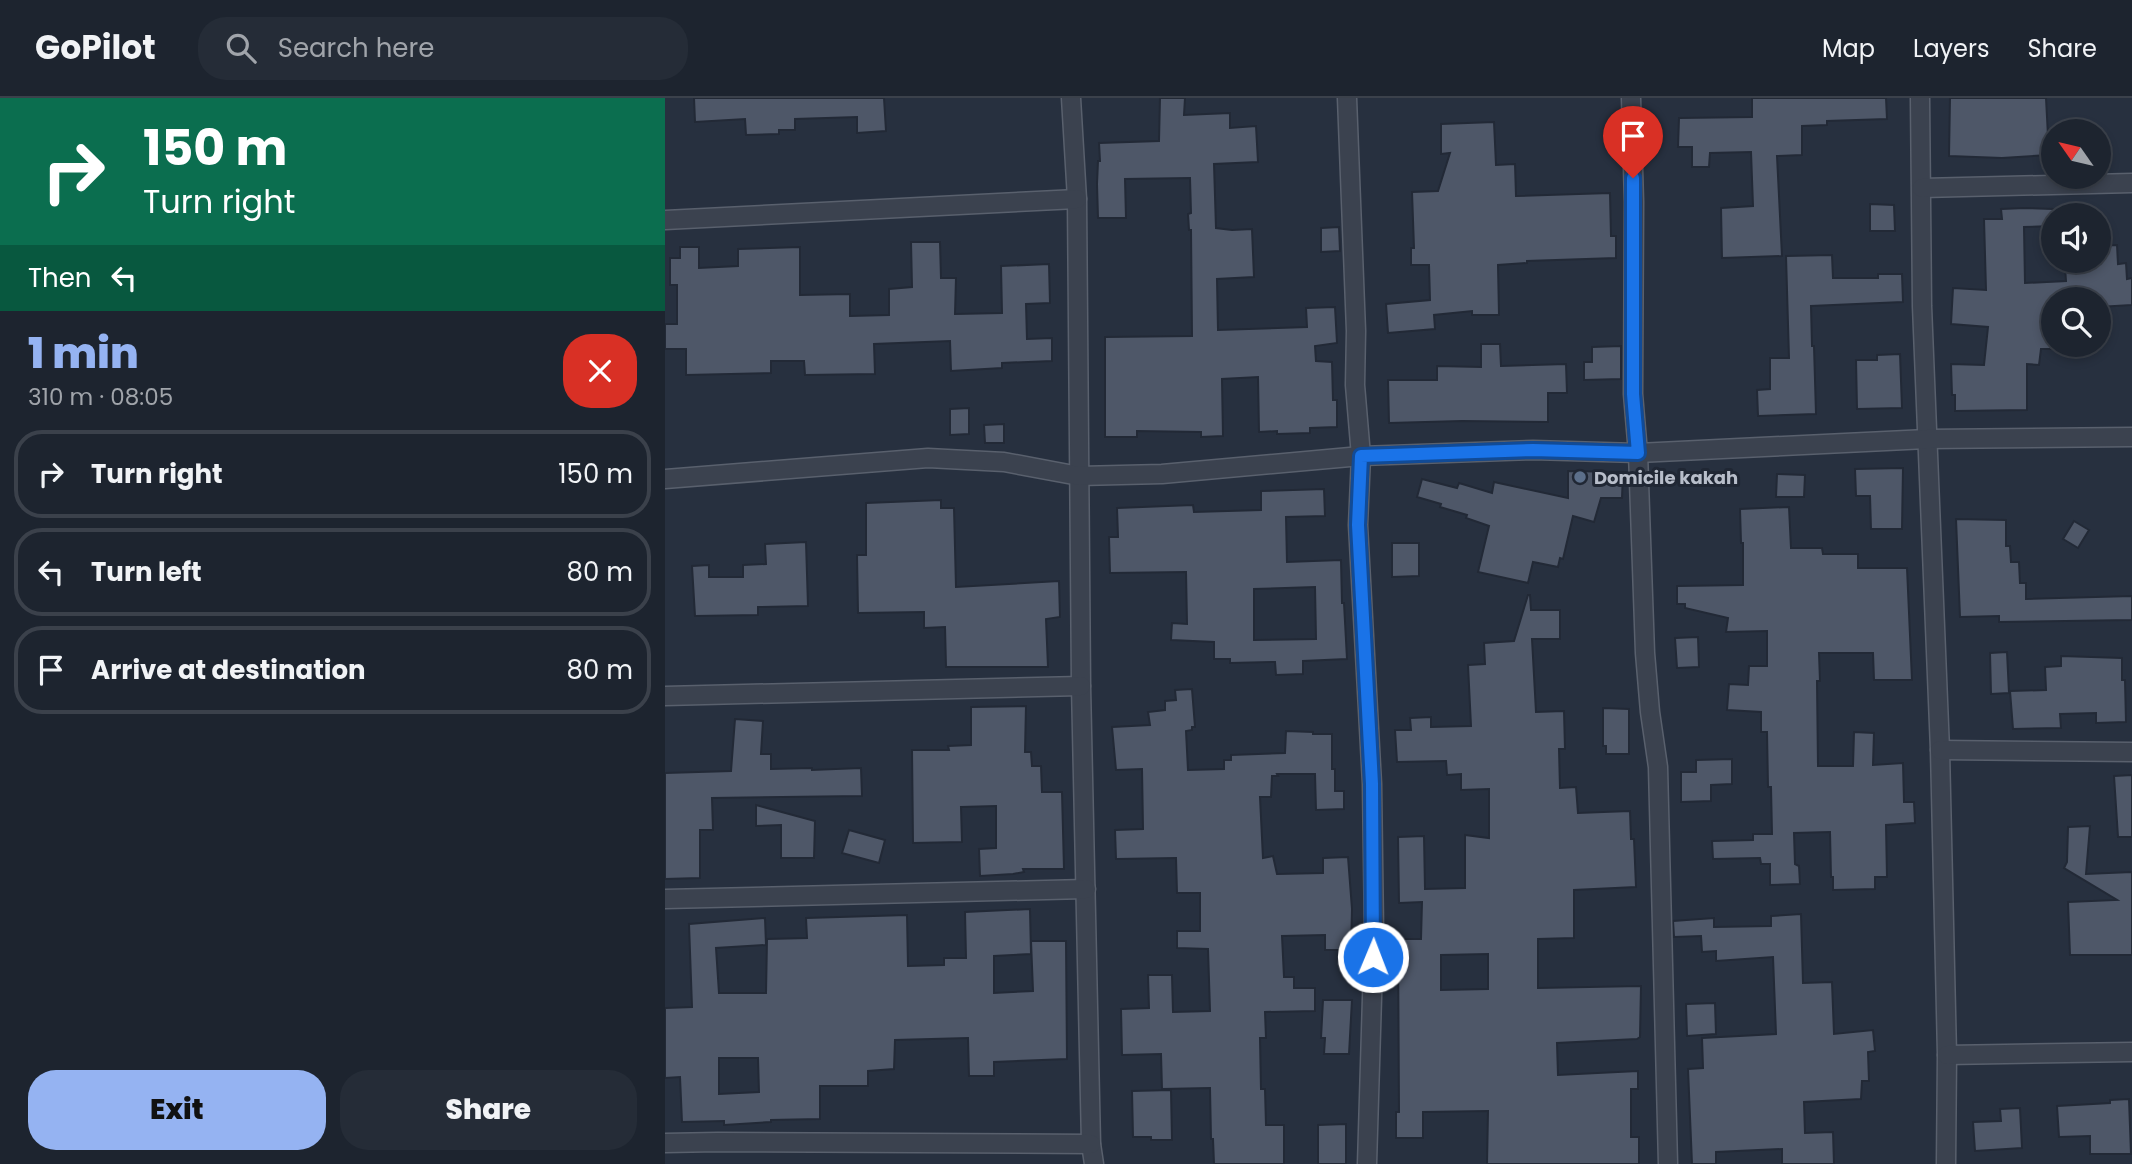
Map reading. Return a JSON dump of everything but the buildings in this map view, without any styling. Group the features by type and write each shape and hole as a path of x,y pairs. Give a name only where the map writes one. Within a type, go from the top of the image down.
{"street":[{"path":"1071,98 1077,200 1081,686 1091,1144 1094,1164"},
{"path":"1347,98 1356,331 1355,385 1361,456 1358,525 1372,784 1374,931 1367,1164"},
{"path":"1631,98 1634,202 1633,394 1638,453 1645,653 1658,767 1668,1164"},
{"path":"1920,98 1922,306 1940,750 1947,1055 1945,1164"},
{"path":"1922,188 2132,183"},
{"path":"665,220 1077,200"},
{"path":"665,479 929,458 1004,462 1079,476 1162,474 1361,456 1533,450 1638,453 1927,439 2132,437"},
{"path":"665,696 1081,686"},
{"path":"1940,750 2132,752"},
{"path":"665,899 1086,889"},
{"path":"1947,1055 2132,1052"},
{"path":"665,1143 1091,1144"}],"place":[{"name":"Domicile kakah","path":"1580,477"}],"route":[{"path":"1373,957 1372,784 1358,525 1361,456 1533,450 1638,453 1633,394 1633,178"}]}
